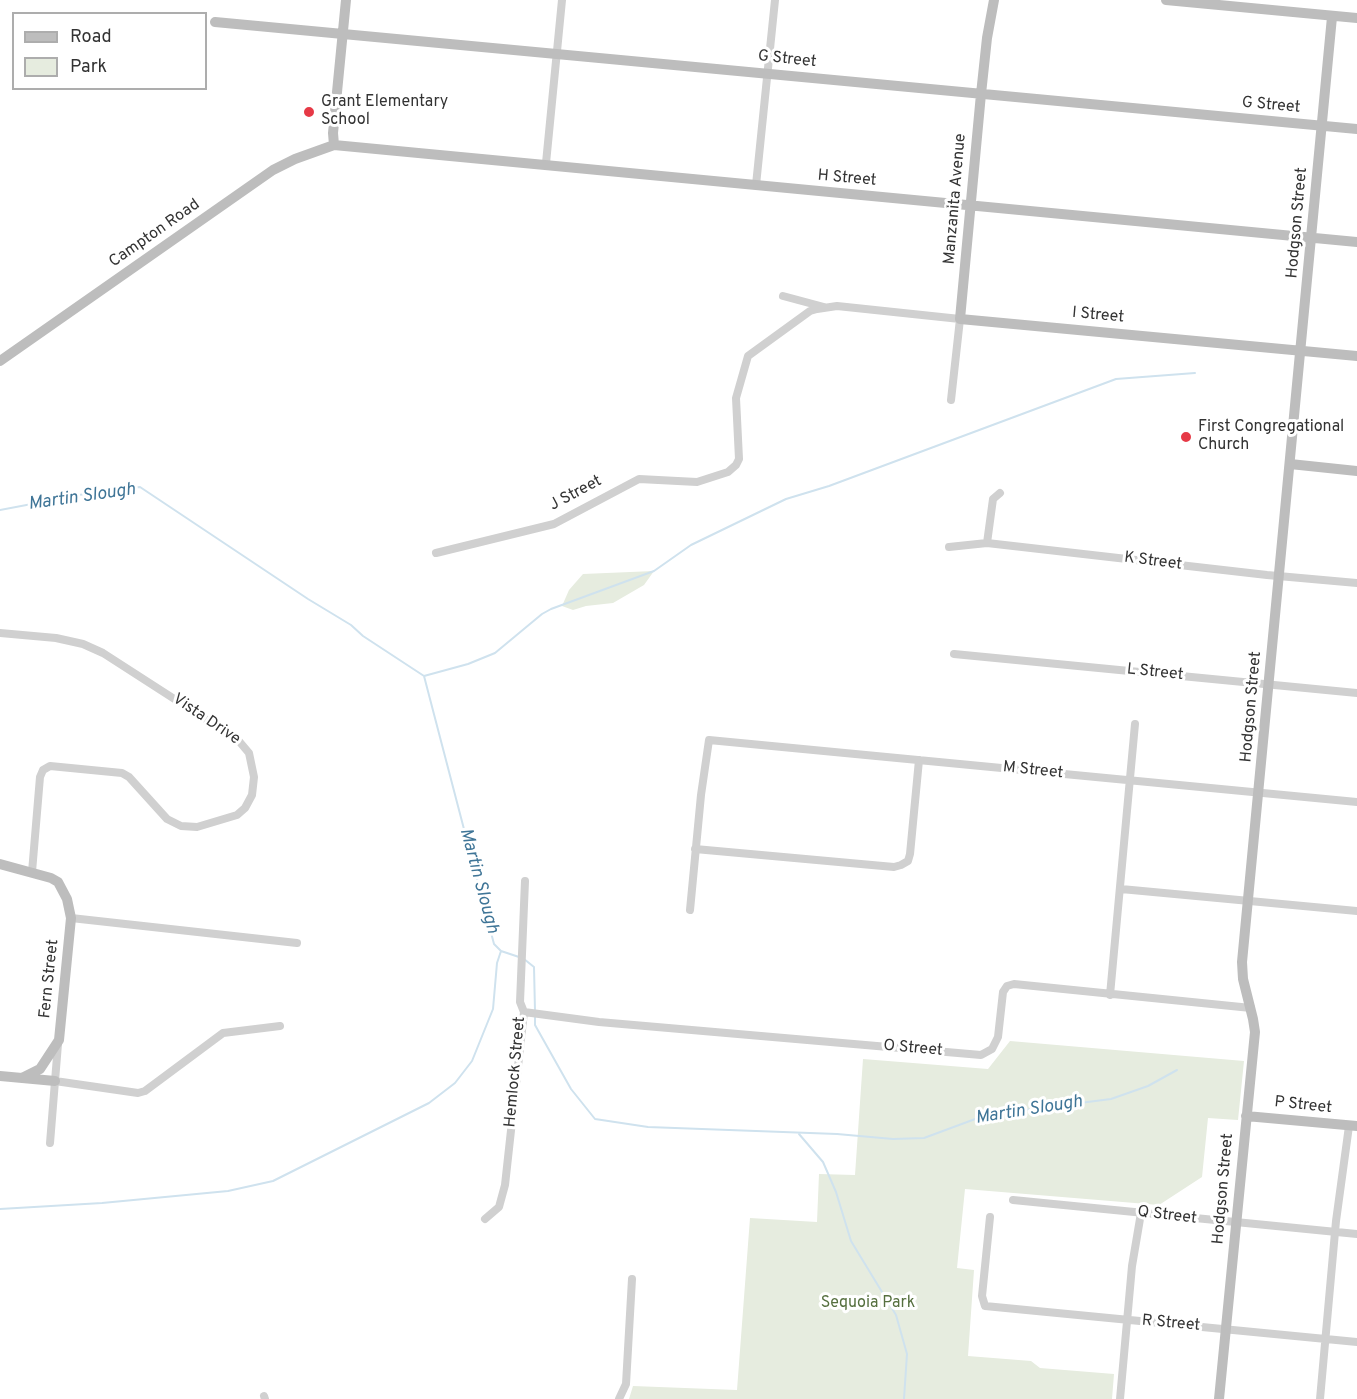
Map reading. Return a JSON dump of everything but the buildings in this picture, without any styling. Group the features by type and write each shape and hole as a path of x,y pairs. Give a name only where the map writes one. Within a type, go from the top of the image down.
{"street":[{"path":"334,144 333,133 346,0"},
{"path":"546,163 562,0"},
{"path":"756,185 775,0"},
{"name":"Manzanita Avenue","path":"951,400 987,38 994,0"},
{"path":"1166,0 1357,18"},
{"name":"Hodgson Street","path":"1219,1399 1255,1032 1243,980 1242,962 1332,16"},
{"name":"G Street","path":"215,22 1357,129"},
{"name":"H Street","path":"334,144 1357,242"},
{"name":"Campton Road","path":"0,361 273,170 334,144"},
{"path":"783,296 825,307"},
{"name":"I Street","path":"825,307 837,306 1357,356"},
{"name":"J Street","path":"436,553 554,524 639,479 697,482 728,472 739,459 736,398 748,356 810,311 825,307"},
{"path":"1290,464 1357,471"},
{"path":"987,543 993,499 1000,493"},
{"name":"K Street","path":"949,547 987,543 1357,583"},
{"name":"Vista Drive","path":"0,633 56,638 103,653 238,740 249,753 254,777 252,795 245,808 237,815 197,827 182,826 167,819 129,777 122,773 50,766 43,770 40,777 32,872"},
{"name":"L Street","path":"954,654 1357,693"},
{"path":"1110,995 1136,724"},
{"name":"M Street","path":"695,849 709,740 1357,802"},
{"path":"690,910 695,849 894,867 908,861 919,760"},
{"name":"Fern Street","path":"0,864 32,872 58,882 67,899 71,918 50,1143"},
{"name":"Hemlock Street","path":"485,1219 499,1207 505,1185 524,1012 520,1002 525,881"},
{"path":"1121,889 1357,911"},
{"path":"71,918 297,943"},
{"name":"O Street","path":"524,1012 599,1022 981,1054 992,1049 998,1037 1004,992 1007,986 1014,984 1251,1008"},
{"path":"0,1076 145,1091 223,1033 280,1026"},
{"path":"22,1078 40,1069 59,1040"},
{"name":"P Street","path":"1246,1116 1353,1126"},
{"path":"1320,1399 1335,1232 1353,1126"},
{"name":"Q Street","path":"1013,1200 1357,1234"},
{"path":"1120,1399 1132,1266 1141,1213"},
{"name":"R Street","path":"990,1217 981,1296 985,1306 1357,1342"},
{"path":"619,1399 626,1384 632,1279"}],"green space":[{"path":"654,571 644,585 613,603 573,610 562,606 569,590 583,574"},
{"name":"Sequoia Park","path":"1010,1041 1244,1061 1238,1120 1208,1118 1202,1177 1159,1205 965,1189 957,1268 974,1270 968,1356 1031,1361 1040,1368 1114,1374 1112,1399 629,1399 633,1386 737,1390 750,1218 817,1222 819,1174 855,1175 863,1059 988,1069"}],"waterway":[{"path":"424,676 468,664 495,653 551,609 654,571 691,545 786,499 829,486 1116,379 1195,373"},
{"name":"Martin Slough","path":"0,510 95,492 140,487 351,625 363,636 424,676 494,944 501,951 519,957"},
{"path":"0,1209 102,1203 228,1191 273,1181 429,1103 455,1083 472,1061 493,1009 497,963 501,951"},
{"name":"Martin Slough","path":"524,959 534,967 535,1011"},
{"name":"Martin Slough","path":"535,1017 535,1025 571,1089 595,1119 648,1127 837,1134 893,1139 924,1138 986,1115 1111,1099 1148,1086 1177,1070"},
{"path":"799,1134 823,1162 836,1192 851,1241 896,1315 907,1354 904,1399"}],"place":[{"name":"Grant Elementary School","path":"309,112"},
{"name":"First Congregational Church","path":"1186,437"}]}
